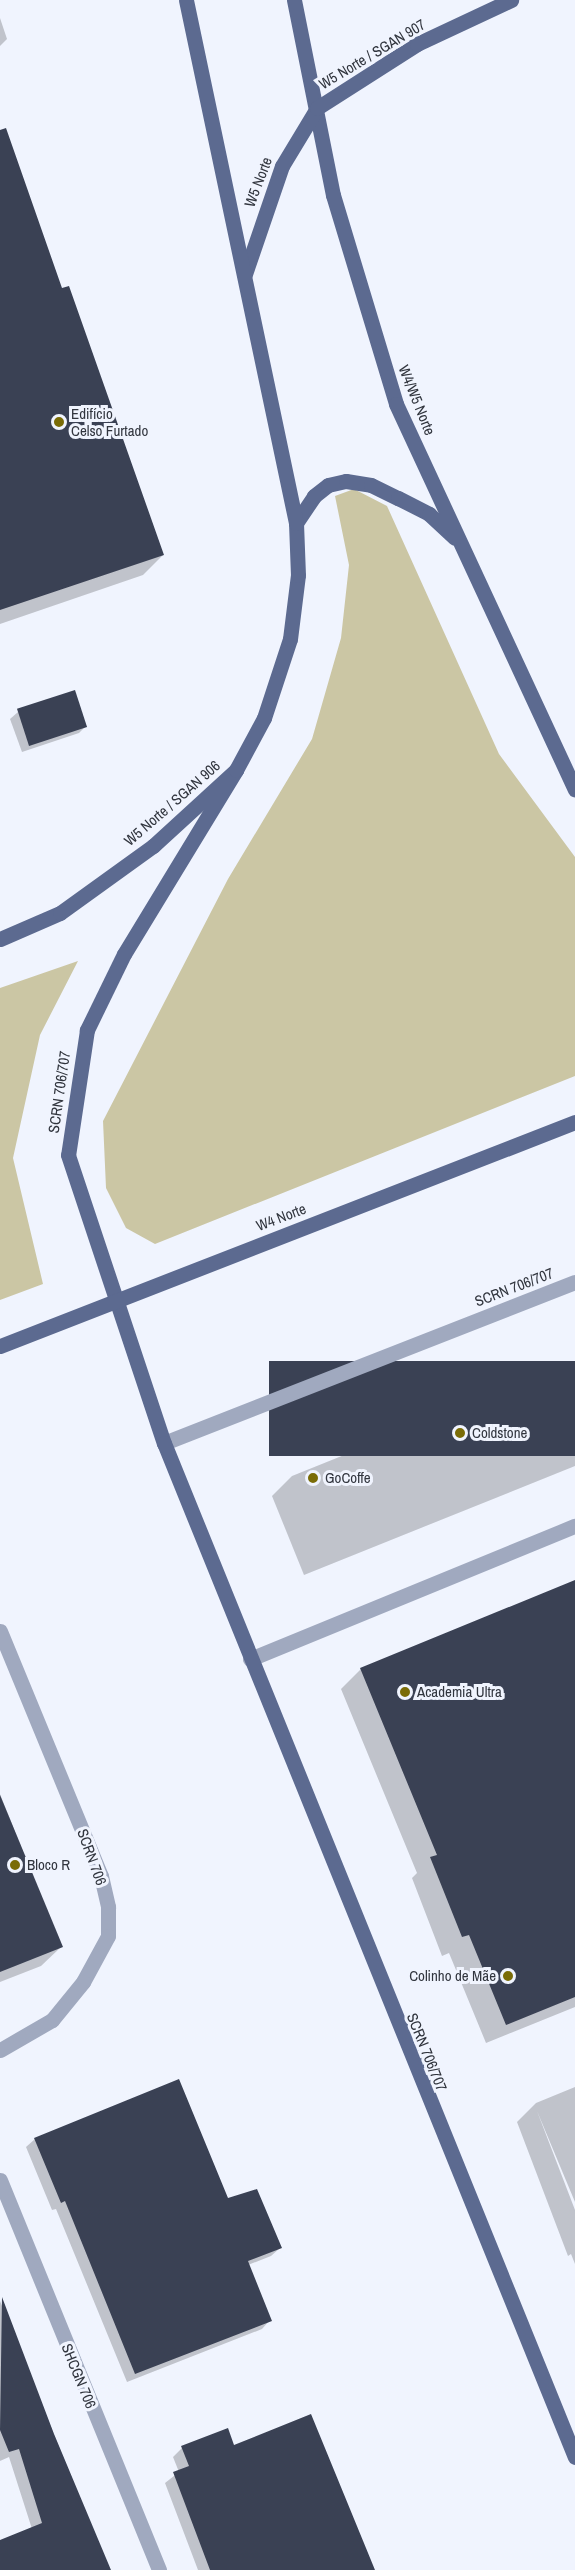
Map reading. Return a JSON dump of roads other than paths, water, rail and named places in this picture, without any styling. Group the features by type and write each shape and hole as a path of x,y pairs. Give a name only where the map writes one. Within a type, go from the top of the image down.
{"main road":[{"path":"186,0 245,274"},
{"name":"W4/W5 Norte","path":"294,0 333,195 396,404 575,789"},
{"name":"W5 Norte / SGAN 907","path":"317,108 417,44 511,0"},
{"name":"W5 Norte","path":"245,274 282,166 317,108"},
{"name":"W5 Norte / SGAN 906","path":"0,939 60,913 153,846 236,770 264,718 290,639 298,575 296,523 245,274"},
{"path":"296,523 314,496 328,485 346,481 371,485 429,514 462,544"},
{"name":"SCRN 706/707","path":"236,770 124,954 87,1030 68,1155 164,1443 575,2457"},
{"name":"W4 Norte","path":"0,1346 575,1122"}],"street":[{"name":"SCRN 706/707","path":"164,1443 575,1282"},
{"path":"250,1659 575,1526"},
{"name":"SCRN 706","path":"0,1631 101,1876 108,1907 108,1936 83,1983 52,2020 0,2050"},
{"name":"SHCGN 706","path":"0,2180 159,2570"}],"place":[{"name":"Edifício Celso Furtado","path":"59,422"},
{"name":"Coldstone","path":"460,1433"},
{"name":"GoCoffe","path":"313,1478"},
{"name":"Academia Ultra","path":"405,1692"},
{"name":"Bloco R","path":"15,1865"},
{"name":"Colinho de Mãe","path":"508,1976"}]}
